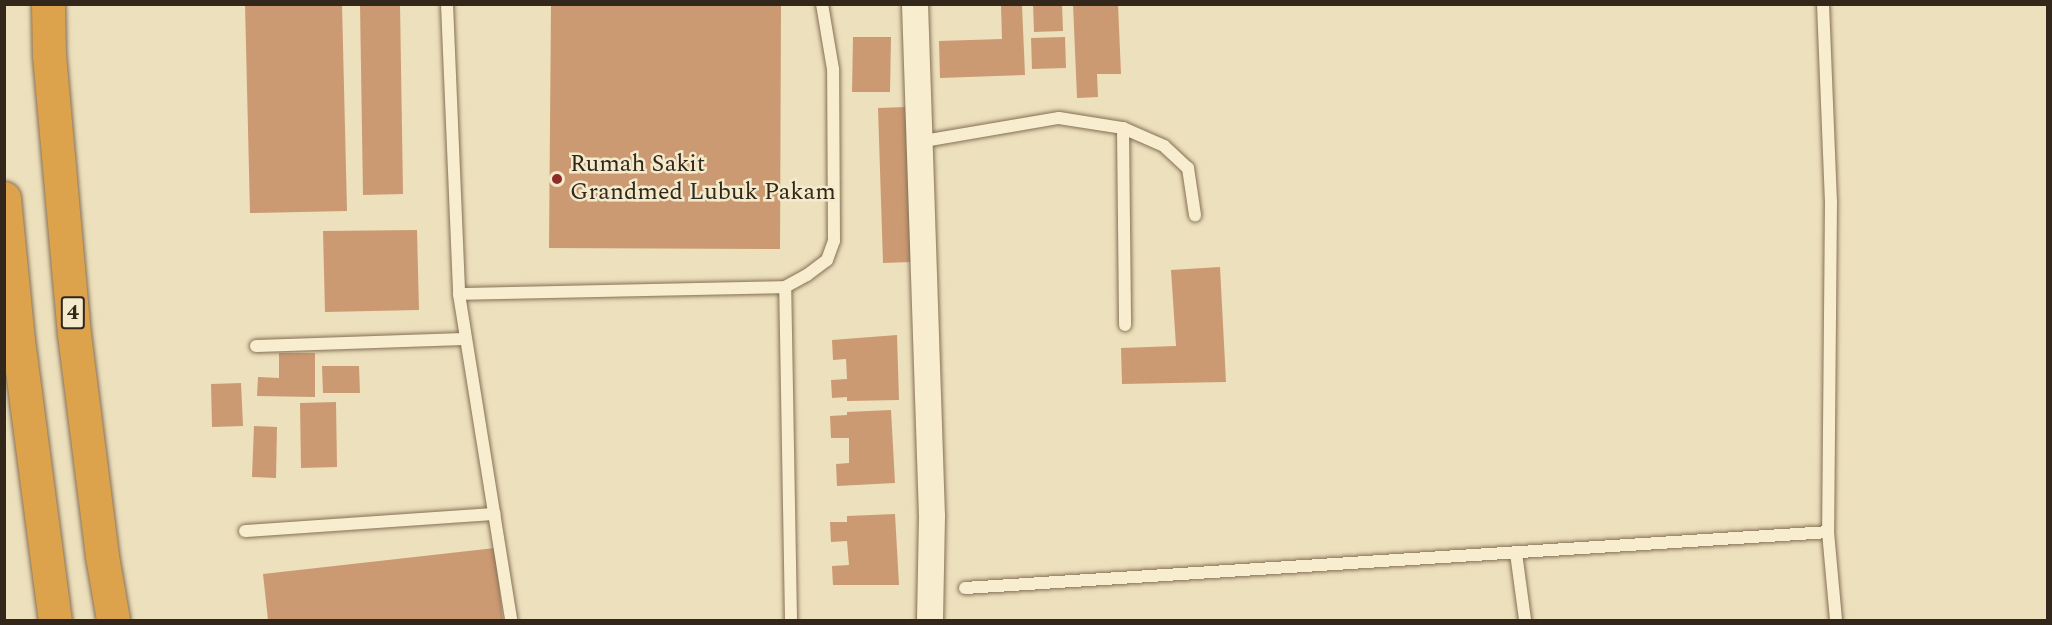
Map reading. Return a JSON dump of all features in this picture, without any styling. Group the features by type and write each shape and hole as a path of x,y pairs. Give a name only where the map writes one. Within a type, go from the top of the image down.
{"highway":[{"name":"4","path":"48,4 49,55 74,334 102,556 113,621"},
{"path":"4,198 18,340 55,621"}],"street":[{"path":"915,4 932,516 930,621"}],"lane":[{"path":"447,4 459,294 511,621"},
{"path":"459,294 785,287 807,275 827,260 834,241 832,69 822,4"},
{"path":"1823,4 1831,201 1828,532 1836,621"},
{"path":"918,142 1059,118 1123,128 1164,146 1188,168 1195,215"},
{"path":"1123,128 1125,325"},
{"path":"785,287 791,621"},
{"path":"256,346 465,339"},
{"path":"245,531 494,514"},
{"path":"965,588 1828,532"},
{"path":"1516,553 1525,621"}],"building":[{"path":"245,4 342,4 347,211 250,213"},
{"path":"360,4 400,4 403,194 363,195"},
{"path":"551,4 781,4 780,249 549,248"},
{"path":"1033,4 1062,4 1063,31 1034,32"},
{"path":"1073,4 1118,4 1121,74 1097,74 1098,97 1077,98"},
{"path":"1001,5 1022,5 1025,75 940,78 939,41 1002,39"},
{"path":"853,37 891,37 890,92 852,92"},
{"path":"1065,37 1066,68 1032,69 1031,38"},
{"path":"906,107 911,262 883,263 878,108"},
{"path":"417,230 419,310 325,312 323,231"},
{"path":"1220,267 1226,382 1122,384 1121,348 1176,346 1171,270"},
{"path":"897,335 899,400 847,401 847,397 832,398 831,380 847,379 846,359 833,360 832,340"},
{"path":"279,353 315,353 315,397 257,396 258,377 279,378"},
{"path":"322,366 359,366 360,393 323,393"},
{"path":"241,383 243,426 212,427 211,384"},
{"path":"336,402 337,467 301,468 300,403"},
{"path":"891,410 895,483 837,486 836,464 849,463 849,438 831,438 830,416 847,415 847,412"},
{"path":"254,426 277,427 276,478 252,477"},
{"path":"895,514 899,585 833,585 832,566 849,565 847,541 831,542 830,522 847,522 847,516"},
{"path":"495,548 503,620 268,620 263,574"}],"place":[{"name":"Rumah Sakit Grandmed Lubuk Pakam","path":"557,179"}]}
